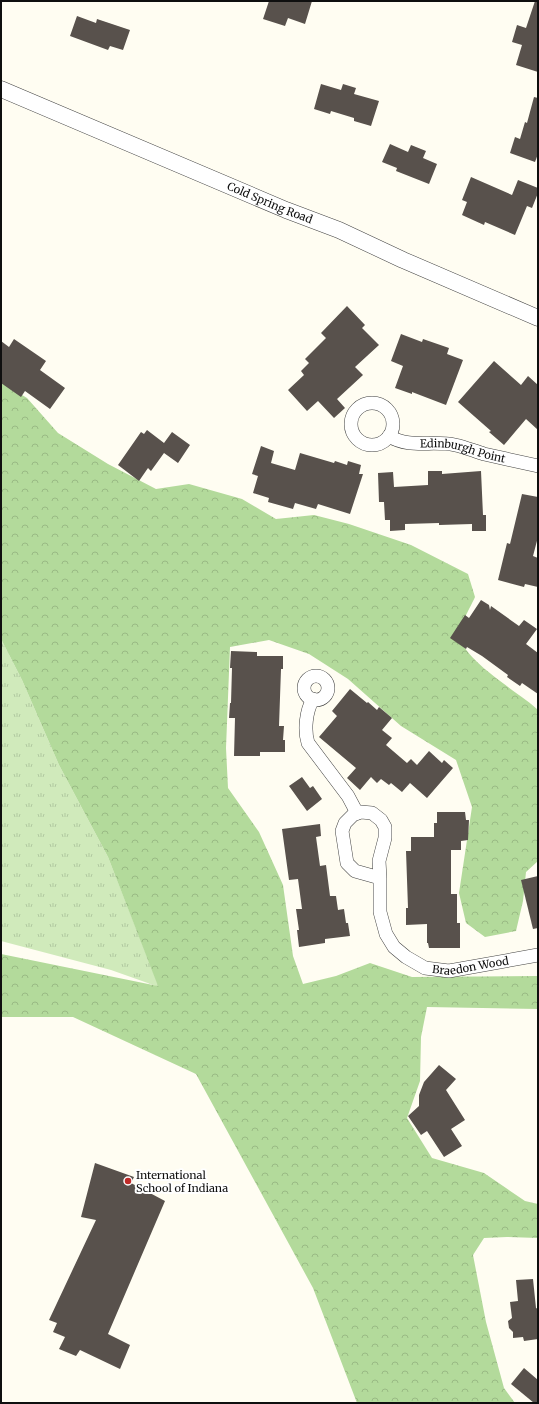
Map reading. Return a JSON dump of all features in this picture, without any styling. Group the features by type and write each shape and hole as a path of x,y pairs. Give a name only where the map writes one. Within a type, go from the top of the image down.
{"street":[{"name":"Cold Spring Road","path":"1,89 286,210 339,230 403,260 538,318"},
{"name":"Edinburgh Point","path":"389,436 405,443 454,445 538,466"},
{"path":"313,700 307,719 308,743 348,796 357,813 348,819 342,831 347,863 355,871 380,878"},
{"name":"Braedon Wood","path":"357,813 372,813 381,820 385,827 385,838 379,857 380,912 386,934 394,946 406,957 425,968 449,971 538,955"}],"green space":[{"path":"1,382 27,398 58,433 108,464 156,489 189,484 242,499 276,519 314,515 349,524 411,545 468,574 475,597 460,631 461,641 478,663 538,710 538,861 526,872 523,901 516,931 485,937 466,923 459,893 472,807 456,760 401,726 348,679 309,654 269,640 230,647 226,748 228,788 259,832 283,885 293,956 303,984 336,976 370,963 412,977 538,976 538,1009 427,1007 421,1037 420,1081 407,1118 432,1158 484,1173 525,1201 538,1204 538,1238 484,1238 473,1255 486,1322 504,1388 515,1403 357,1403 313,1288 196,1074 73,1017 1,1017 1,954 158,986 108,857 59,765 22,680 1,639"},
{"path":"1,639 22,680 59,765 108,857 159,987 111,970 1,941"}],"building":[{"path":"269,1 312,1 305,24 288,18 285,26 263,19"},
{"path":"535,1 538,1 538,72 516,65 522,45 512,42 517,25 526,28"},
{"path":"77,16 96,23 97,19 130,30 123,50 110,46 108,50 70,36"},
{"path":"321,84 341,90 343,84 356,88 354,94 379,101 371,126 354,121 354,118 331,111 330,114 314,109"},
{"path":"534,97 538,98 538,154 535,162 510,153 515,137 520,139 525,122 527,123"},
{"path":"390,144 408,152 411,145 426,151 423,158 437,164 429,184 396,171 397,168 382,162"},
{"path":"471,177 512,195 518,180 538,188 538,193 532,208 527,206 515,235 485,222 484,225 462,215 467,202 462,200"},
{"path":"347,306 365,325 362,328 379,345 355,367 363,375 337,399 345,408 334,418 318,401 307,411 288,390 304,375 301,371 309,363 305,359 326,338 321,333"},
{"path":"401,334 422,342 423,339 449,348 447,354 463,360 446,405 412,392 412,394 395,388 403,366 391,361"},
{"path":"14,339 46,361 40,370 65,388 50,409 25,391 21,397 1,383 1,341 9,347"},
{"path":"494,361 521,385 528,376 538,385 538,430 526,419 504,445 489,432 491,431 458,402"},
{"path":"147,430 164,443 172,432 190,445 178,463 164,453 151,471 148,468 139,481 118,465 141,432 144,434"},
{"path":"261,446 274,451 271,463 295,470 300,453 334,463 335,461 347,465 348,461 361,465 359,474 363,474 350,514 318,504 316,509 295,503 293,509 268,502 269,498 253,493 258,476 252,474"},
{"path":"428,471 442,471 442,474 481,471 483,515 486,515 486,531 472,531 472,524 439,525 439,523 405,524 405,530 390,531 390,520 385,520 384,502 379,502 378,473 393,472 394,487 428,485"},
{"path":"522,494 538,497 538,537 533,556 538,558 538,587 525,584 524,587 498,580 507,543 510,544"},
{"path":"481,600 489,605 490,610 491,606 519,626 524,620 537,629 526,644 538,653 538,694 522,683 520,686 482,656 467,647 466,649 450,638 465,615 469,618"},
{"path":"231,651 257,652 257,656 283,656 283,669 281,669 279,726 284,726 283,740 285,740 285,752 260,752 260,756 234,756 235,718 229,718 231,703"},
{"path":"350,689 377,710 379,707 392,718 382,730 392,738 386,745 407,763 411,759 417,765 429,751 442,763 444,760 453,768 427,798 410,783 402,792 391,783 389,785 381,779 377,783 371,777 360,790 347,778 356,768 319,737 337,716 332,711"},
{"path":"302,777 310,788 313,786 322,799 307,811 289,786"},
{"path":"437,812 465,812 466,820 469,820 468,840 461,841 461,850 451,850 451,894 457,894 457,923 460,923 460,948 429,948 427,943 427,924 406,925 406,908 408,908 406,851 411,851 411,837 434,837 434,823 437,823"},
{"path":"320,824 321,836 316,837 320,866 326,865 330,896 336,896 338,910 344,909 350,936 325,939 325,943 299,947 297,930 299,930 296,909 302,909 298,879 289,880 282,829"},
{"path":"538,876 538,928 533,929 521,880"},
{"path":"439,1065 456,1079 446,1090 465,1120 451,1129 462,1146 444,1157 427,1131 421,1135 408,1116 419,1106 419,1095 424,1082"},
{"path":"95,1163 134,1177 131,1183 165,1201 108,1334 130,1345 120,1369 80,1350 76,1356 59,1349 65,1337 53,1332 57,1323 49,1320 96,1220 81,1217"},
{"path":"533,1279 536,1308 538,1309 538,1339 524,1341 523,1337 513,1338 513,1332 509,1328 508,1321 512,1318 510,1302 518,1301 516,1280"},
{"path":"524,1368 538,1380 538,1403 534,1403 511,1384"}],"place":[{"name":"International School of Indiana","path":"128,1181"}]}
